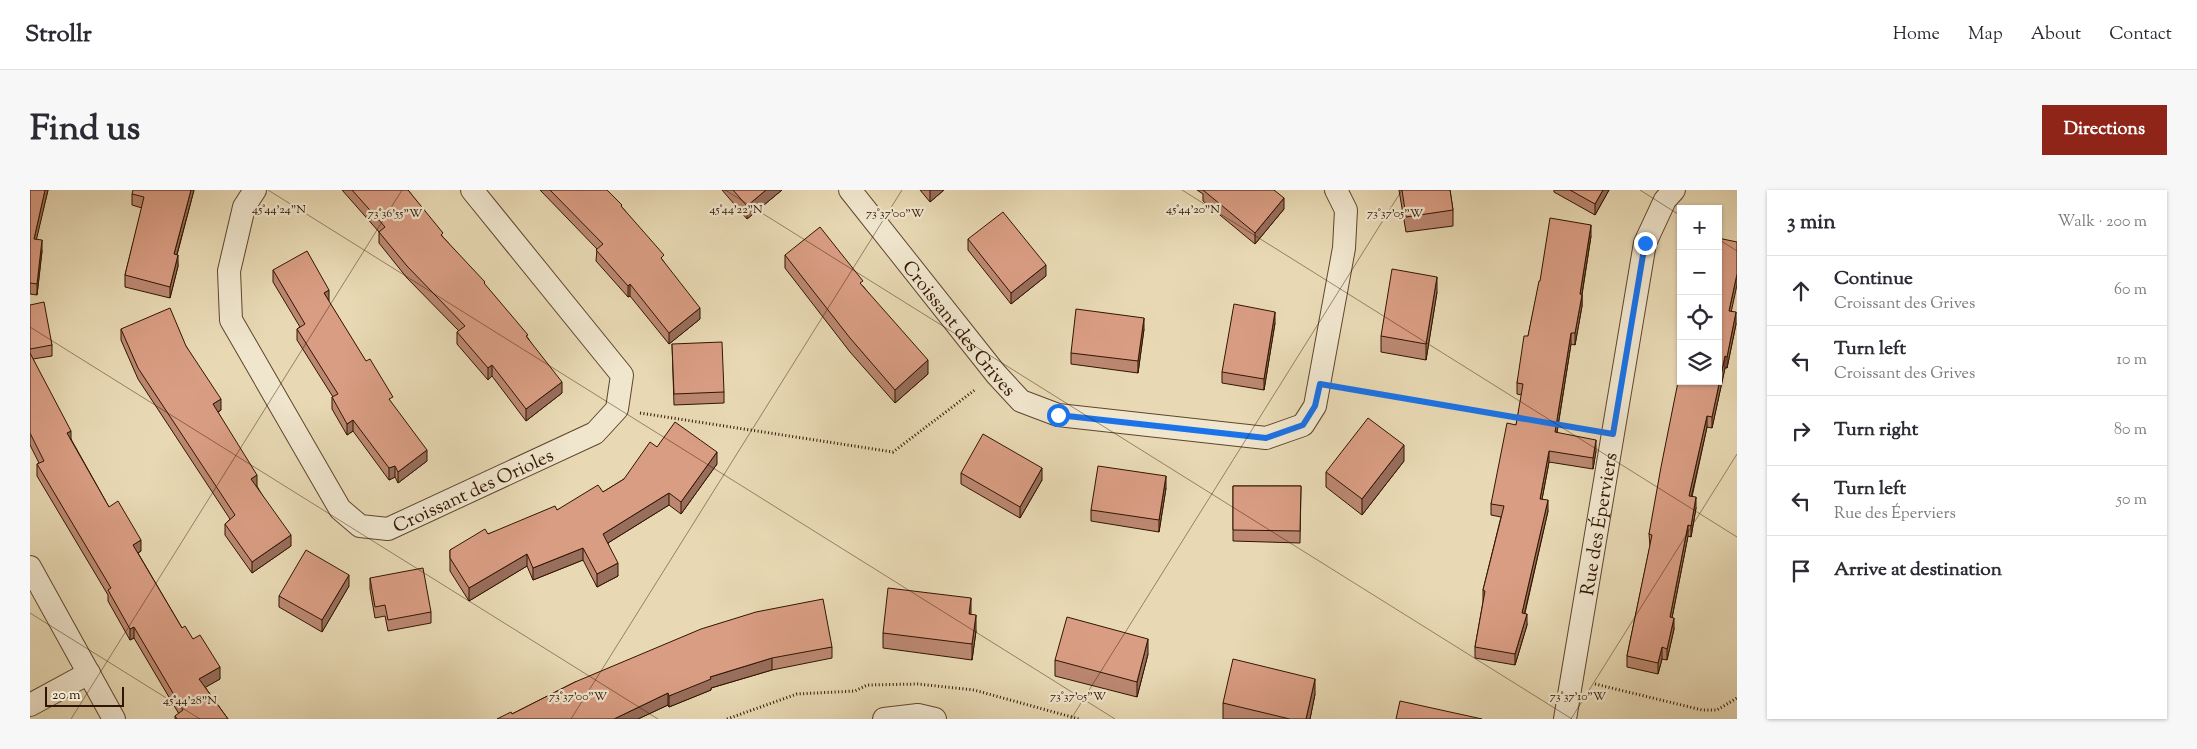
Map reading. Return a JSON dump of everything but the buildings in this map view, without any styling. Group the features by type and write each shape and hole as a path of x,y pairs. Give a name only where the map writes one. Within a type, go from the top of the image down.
{"street":[{"name":"Croissant des Orioles","path":"255,190 244,207 229,271 231,320 340,509 360,526 388,530 596,433 617,409"},
{"path":"472,190 622,375 617,409"},
{"name":"Croissant des Grives","path":"850,190 996,374 1021,401 1058,415 1266,438 1303,425 1315,406 1344,248 1346,210 1336,190"},
{"name":"Rue des Éperviers","path":"1565,719 1645,243 1664,200 1674,190"},
{"path":"30,567 114,719"},
{"path":"30,705 89,673"},
{"path":"884,719 924,718"}],"path":[{"path":"617,409 893,452 996,374"},
{"path":"1320,384 1525,419"},
{"path":"1554,424 1613,434"},
{"path":"1572,679 1702,710 1717,710 1737,698"},
{"path":"727,719 797,694 855,691 867,685 918,684 974,690 1080,719"}],"route":[{"path":"1058,415 1266,438 1303,425 1315,406 1320,384 1613,434 1645,243"}]}
